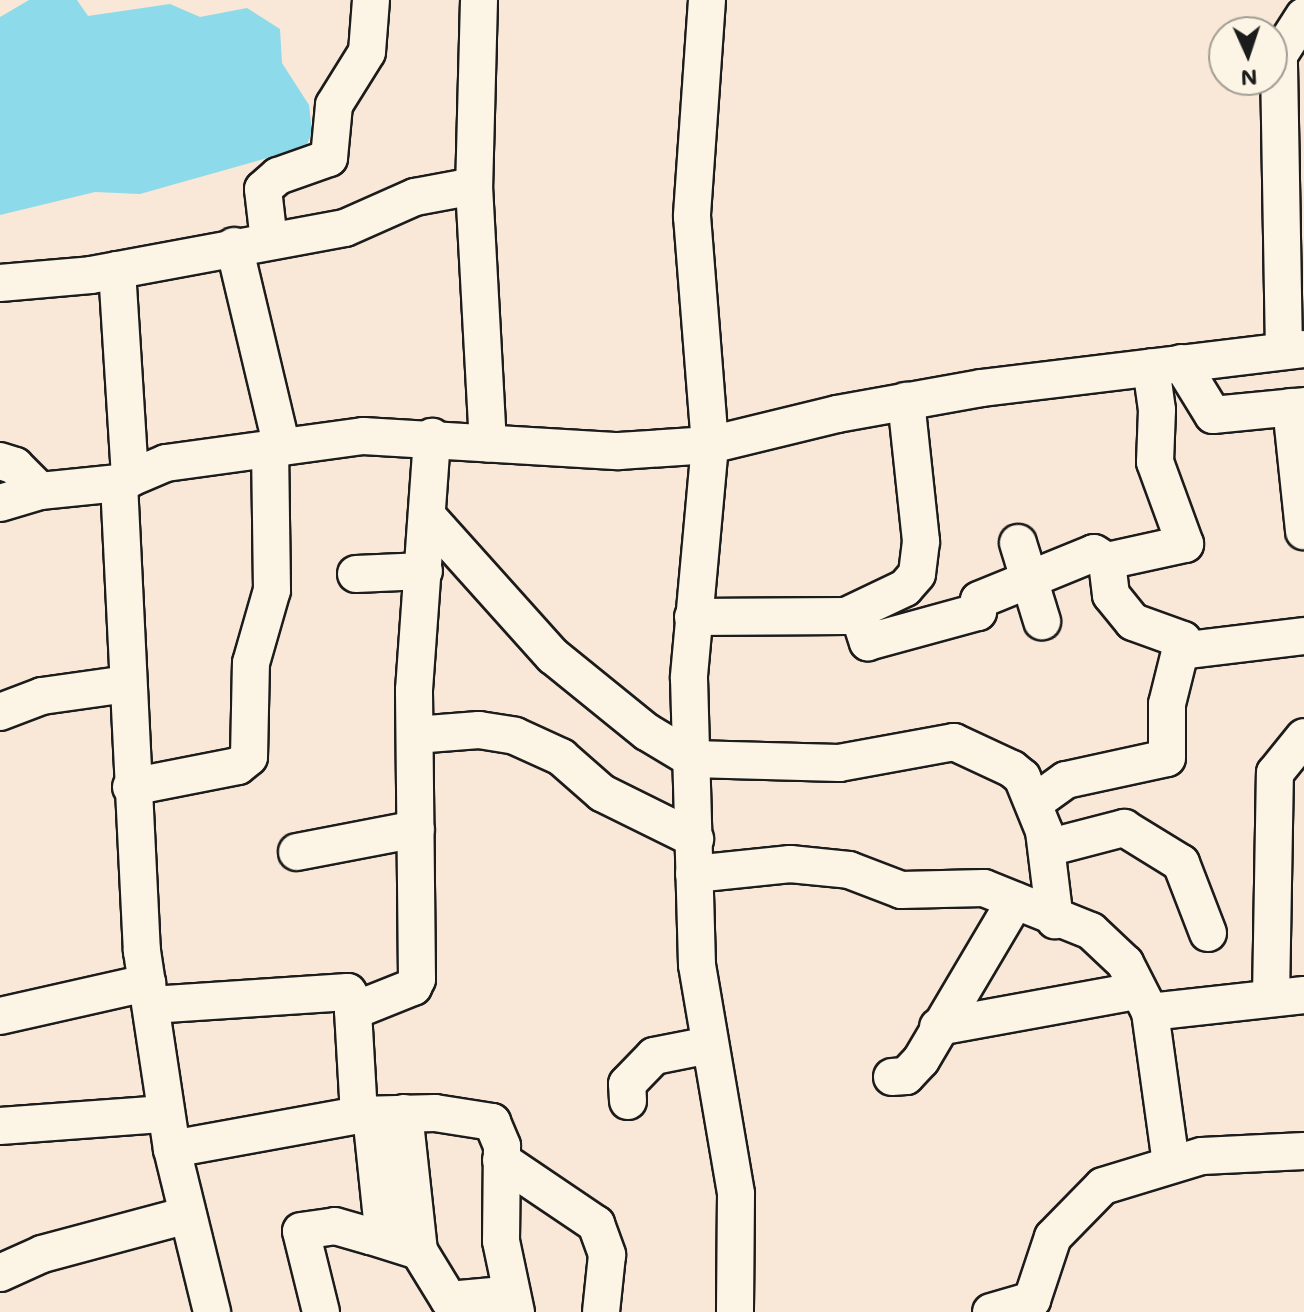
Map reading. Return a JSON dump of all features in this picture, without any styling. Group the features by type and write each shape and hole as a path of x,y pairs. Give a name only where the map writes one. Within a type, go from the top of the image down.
{"street":[{"path":"131,787 238,766 249,757 251,663 272,590 276,448 252,244 263,189 278,176 329,158 334,105 367,52 371,0"},
{"path":"479,0 474,186 488,444"},
{"path":"707,0 692,216 710,445 693,617 694,856 697,965 736,1194 735,1312"},
{"path":"0,503 40,491 125,481 166,463 363,436 432,437 488,444 619,451 710,445 906,401 1294,350 1279,55 1304,16"},
{"path":"0,283 117,270 345,228 415,197 474,186"},
{"path":"117,270 131,787 149,994 165,1114 212,1312"},
{"path":"1166,365 1213,415 1297,406 1304,531"},
{"path":"858,612 868,642 978,612 979,600 1027,583 1094,553 1107,561 1185,544 1139,465 1157,410 1166,365"},
{"path":"693,617 858,612 905,588 917,574 921,541 906,401"},
{"path":"172,1149 378,1114 467,1115 492,1122 501,1160 498,1216 514,1303 449,1300 419,1251 378,1114 351,1022 357,1008 413,987 417,979 415,735 432,437"},
{"path":"0,461 15,466 40,491"},
{"path":"429,518 553,656 647,732 692,759 839,763 958,743 1012,769 1034,803 1047,848 1055,920"},
{"path":"1018,543 1027,583 1042,621"},
{"path":"1034,803 1066,780 1167,758 1167,704 1183,640 1133,622 1111,595 1107,561"},
{"path":"356,574 424,571"},
{"path":"1180,651 1304,636"},
{"path":"0,712 42,696 127,684"},
{"path":"415,735 479,730 515,736 561,757 602,793 694,856 849,870 901,890 984,888 1055,920 1091,931 1111,946 1143,1001 1171,1164"},
{"path":"938,1027 1143,1001 1288,996 1275,773 1304,737"},
{"path":"1047,848 1124,828 1181,863 1208,933"},
{"path":"297,852 416,829"},
{"path":"892,1077 911,1073 1015,901"},
{"path":"0,1016 149,994 348,992 357,1008"},
{"path":"628,1101 627,1084 654,1056 709,1045"},
{"path":"0,1126 165,1114"},
{"path":"371,1236 383,1229 378,1114"},
{"path":"991,1312 1032,1300 1053,1237 1092,1193 1202,1156 1304,1151"},
{"path":"501,1160 596,1224 607,1255 601,1312"},
{"path":"0,1273 42,1254 188,1215"},
{"path":"321,1312 301,1231 335,1226 419,1251"}],"water":[{"path":"29,0 77,0 88,16 170,4 200,17 247,8 280,29 282,63 309,105 312,132 306,147 140,194 95,192 0,215 0,17"}]}
